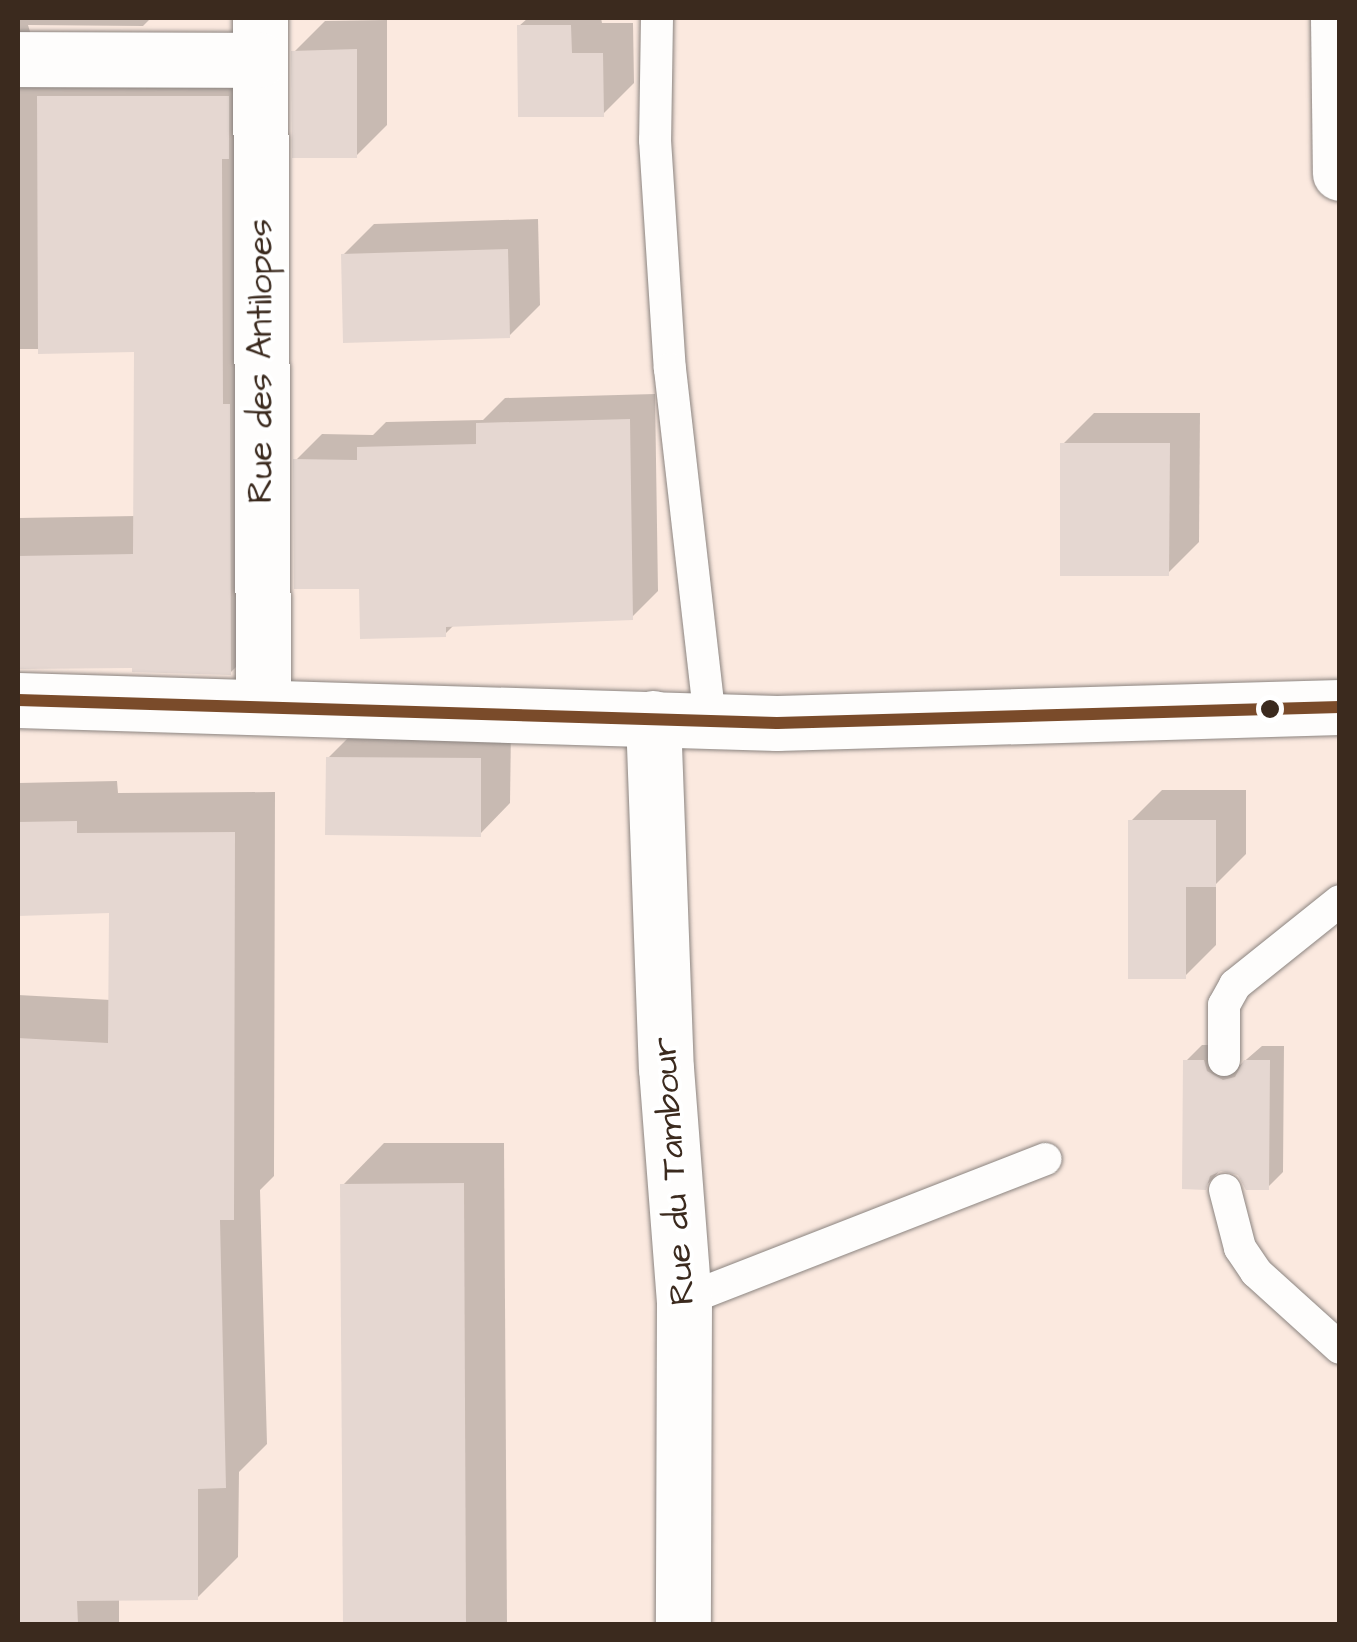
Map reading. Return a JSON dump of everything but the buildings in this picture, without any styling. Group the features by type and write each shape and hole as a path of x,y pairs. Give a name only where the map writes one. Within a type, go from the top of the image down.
{"street":[{"path":"1338,18 1340,173"},
{"path":"18,59 260,39"},
{"name":"Rue des Antilopes","path":"260,39 263,704"},
{"path":"18,700 263,704 777,724 1340,707"},
{"name":"Rue du Tambour","path":"653,718 666,1068 684,1300 683,1624"}],"lane":[{"path":"657,18 655,140 670,369 710,721"},
{"path":"1224,1060 1224,1005 1235,986 1340,901"},
{"path":"684,1300 1045,1159"},
{"path":"1225,1190 1240,1248 1256,1272 1340,1348"}],"shaded area":[{"path":"18,18 1339,18 1339,1624 18,1624"}],"transit line":[{"path":"18,700 777,723 1340,707"}]}
